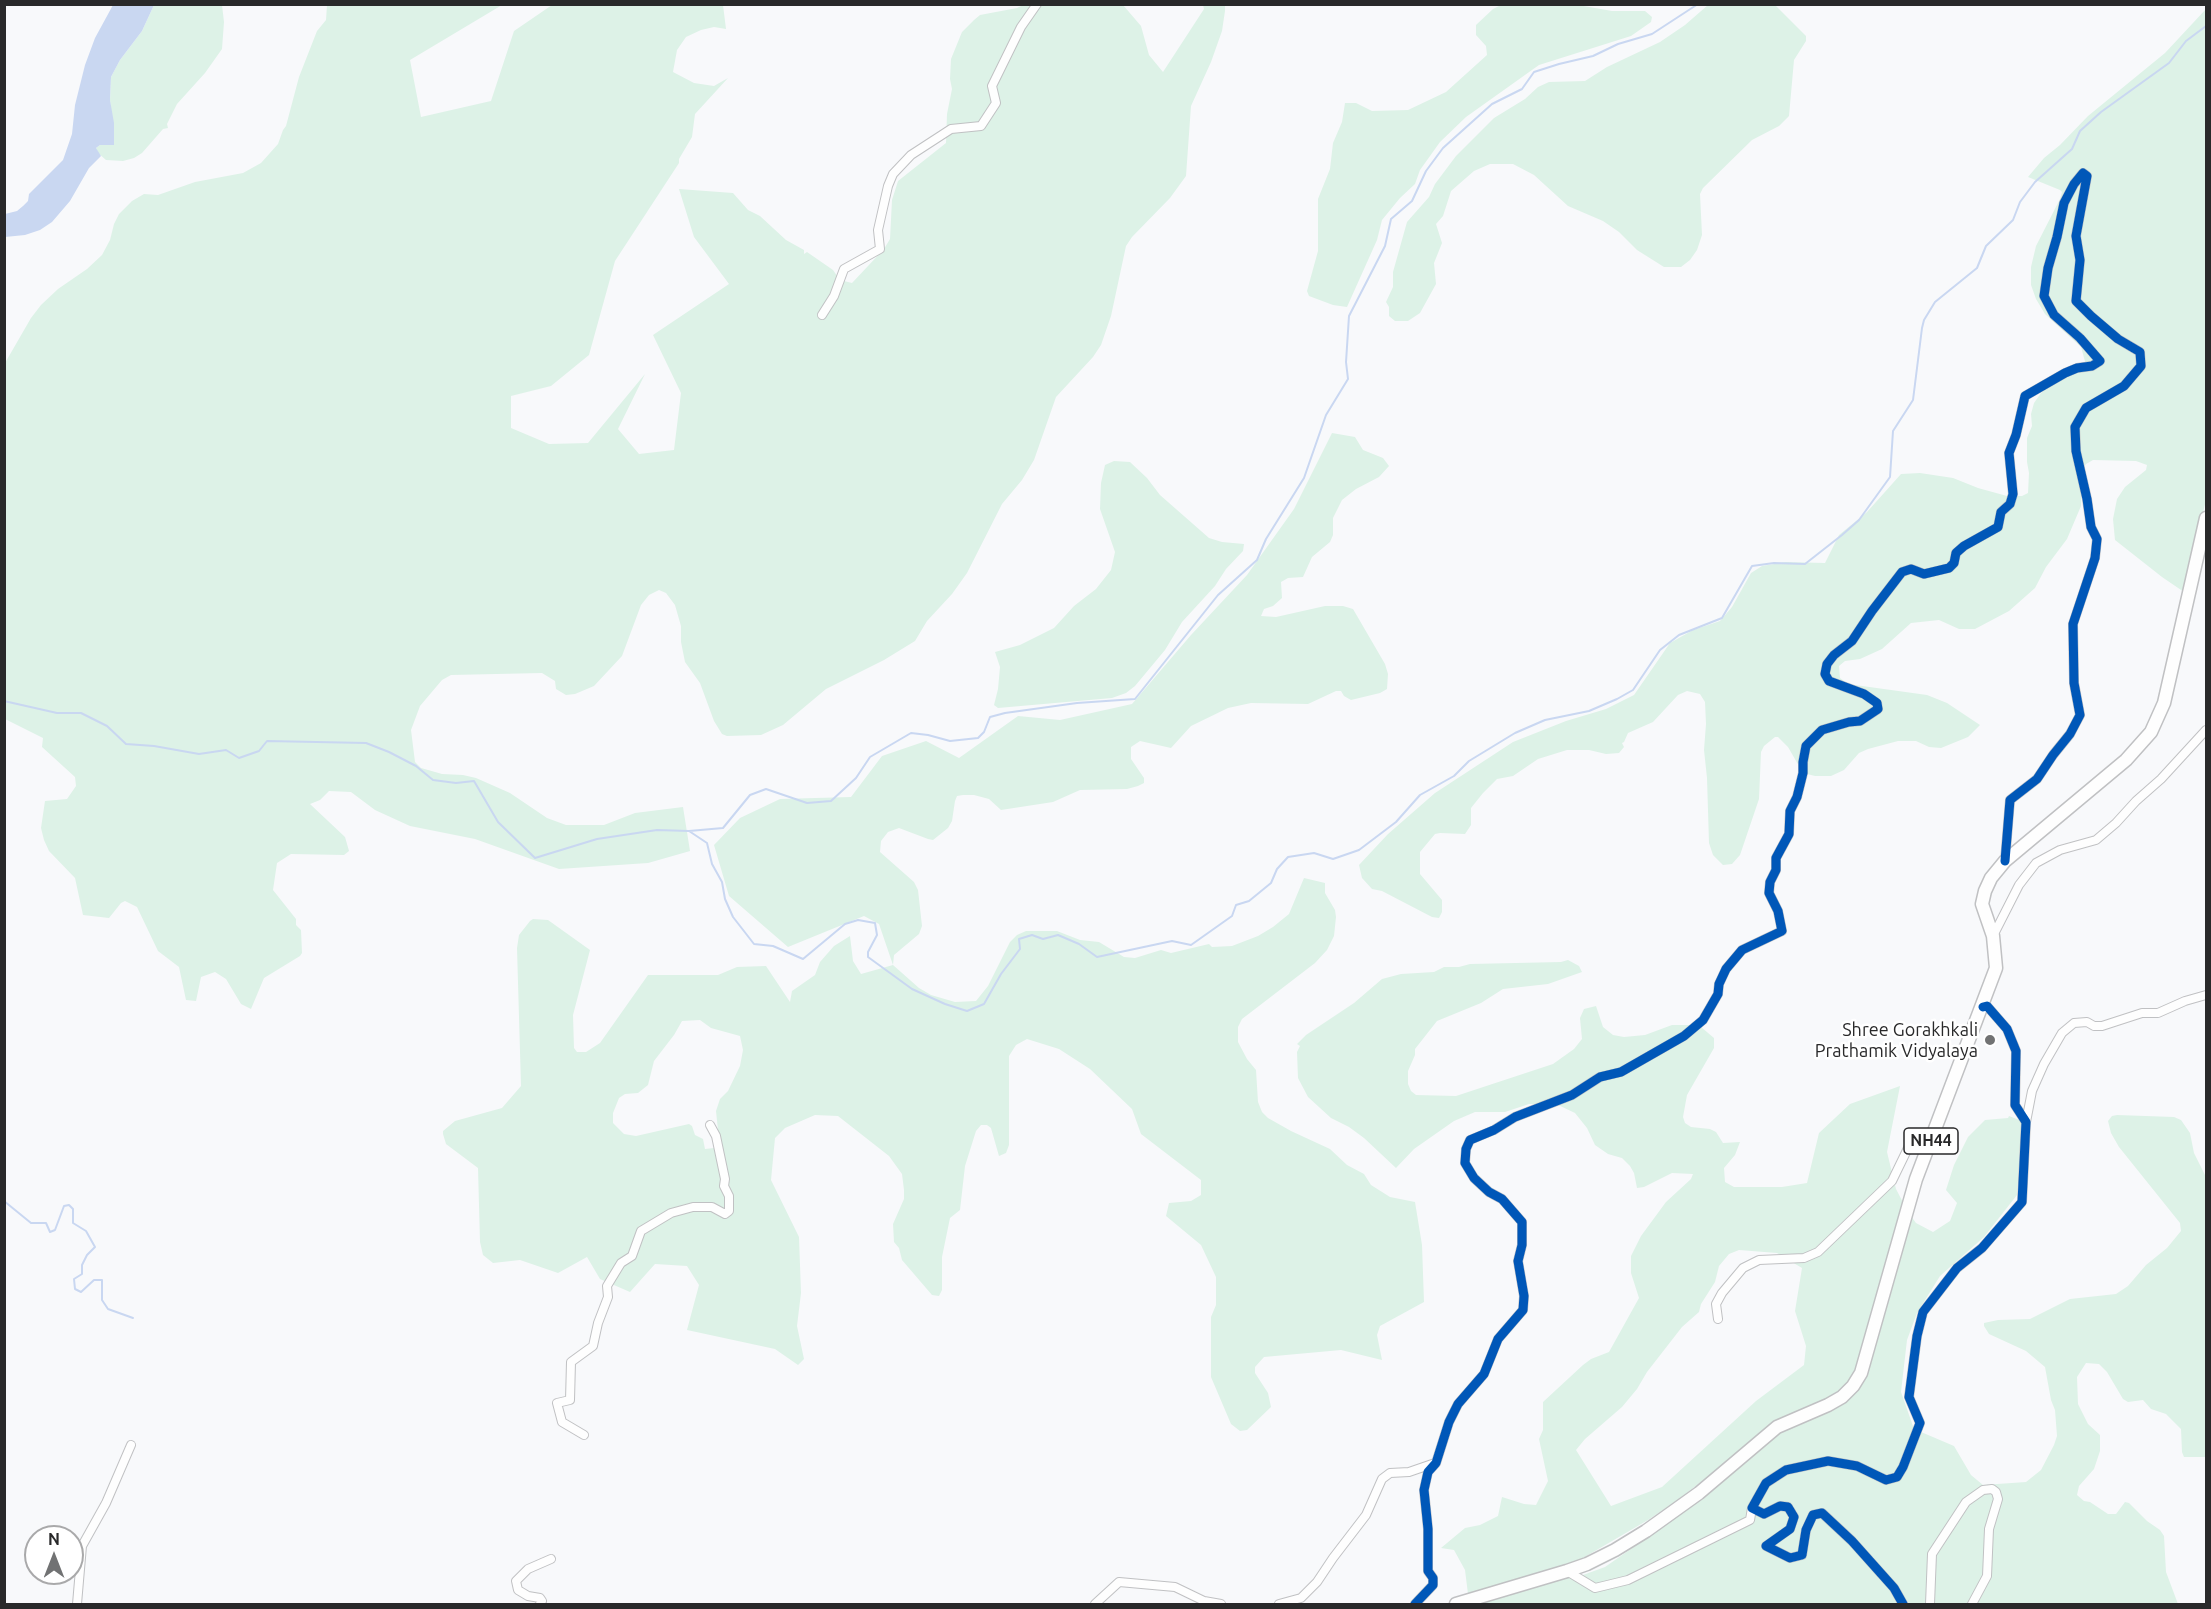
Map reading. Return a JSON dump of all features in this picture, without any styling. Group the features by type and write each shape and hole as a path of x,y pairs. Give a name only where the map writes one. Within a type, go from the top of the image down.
{"main road":[{"name":"NH44","path":"1456,1605 1587,1564 1646,1532 1729,1469 1777,1427 1828,1405 1842,1397 1853,1386 1861,1372 1907,1208 1996,968 1993,936 1982,904 1985,891 1991,878 2005,861 2126,760 2151,732 2164,703 2206,518"}],"street":[{"path":"822,315 834,296 844,269 880,249 878,230 893,174 911,155 951,129 981,126 996,103 992,86 1021,27 1037,4"},
{"path":"1415,1605 1433,1585 1433,1578 1428,1571 1428,1529 1424,1490 1428,1472 1437,1463 1449,1422 1458,1404 1484,1374 1498,1339 1523,1310 1524,1296 1518,1261 1522,1245 1522,1222 1502,1198 1489,1192 1474,1178 1465,1163 1466,1149 1470,1140 1494,1130 1515,1117 1572,1095 1600,1077 1621,1072 1684,1036 1703,1020 1718,994 1719,984 1726,969 1742,950 1782,931 1778,911 1768,893 1776,870 1776,858 1789,834 1790,811 1797,797 1803,773 1806,746 1822,729 1860,721 1878,710 1877,703 1864,694 1829,681 1825,674 1827,664 1834,655 1852,641 1902,572 1911,569 1924,574 1949,568 1954,563 1956,552 1998,527 2001,512 2010,504 2013,494 2009,453 2016,435 2025,396 2065,373 2077,368 2092,366 2100,361 2080,338 2054,315 2044,296 2048,268 2064,203 2083,173 2086,176 2076,236 2080,260 2076,301 2118,339 2140,352 2141,366 2124,386 2086,408 2075,427 2076,451 2091,527 2097,539 2095,558 2073,624 2074,683 2080,715 2070,734 2037,779 2010,800 2005,861"},
{"path":"1993,936 2019,885 2036,863 2060,850 2096,840 2161,779 2206,730"},
{"path":"1567,1571 1595,1588 1628,1580 1750,1520 1752,1508 1766,1483 1786,1470 1828,1461 1857,1466 1886,1480 1897,1477 1904,1467 1920,1423 1908,1397 1923,1312 1957,1268 1982,1248 2022,1202 2026,1122 2032,1092 2044,1064 2062,1033 2074,1023 2087,1022 2094,1026 2102,1026 2142,1013 2158,1013 2206,995"},
{"path":"1983,1007 1987,1006 2007,1029 2016,1051 2015,1105 2026,1122"},
{"path":"584,1435 562,1422 557,1403 570,1400 571,1362 593,1346 598,1323 608,1297 607,1286 621,1263 632,1256 641,1231 671,1213 693,1207 712,1207 725,1214 729,1211 729,1196 724,1186 725,1179 716,1136 710,1125"},
{"path":"1718,1319 1716,1304 1722,1293 1743,1268 1759,1260 1804,1258 1818,1252 1892,1180 1909,1146 1916,1142 1922,1144 1927,1152"},
{"path":"77,1605 82,1546 106,1503 131,1445"},
{"path":"1279,1605 1301,1598 1317,1582 1366,1515 1382,1479 1389,1473 1409,1472 1437,1463"},
{"path":"1930,1605 1932,1554 1966,1502 1983,1490 1992,1489 1996,1492 1998,1499 1989,1529 1987,1576 1972,1605"},
{"path":"1752,1508 1764,1514 1780,1506 1788,1507 1794,1517 1790,1529 1766,1546 1790,1558 1802,1555 1806,1530 1813,1515 1822,1513 1852,1541 1894,1588 1903,1605"},
{"path":"540,1605 540,1598 528,1596 518,1590 516,1581 528,1569 551,1559"},
{"path":"1095,1605 1119,1582 1175,1587 1221,1605"}],"green space":[{"path":"154,5 222,5 224,22 222,49 205,73 177,104 167,124 168,128 163,129 142,153 123,161 106,160 96,148 100,145 111,145 114,137 110,100 111,77 120,60 142,31"},
{"path":"327,5 502,5 410,60 421,117 491,101 514,31 552,5 723,5 726,29 714,27 686,37 677,50 673,72 694,83 714,86 728,78 695,114 692,137 679,163 615,261 589,355 551,386 511,396 511,428 549,444 588,443 645,374 618,429 639,454 674,450 681,393 653,335 729,284 694,237 679,189 733,193 748,210 760,216 786,240 804,250 804,254 807,252 833,270 840,280 852,283 884,249 890,239 892,200 898,181 946,143 947,114 952,89 951,59 962,32 980,15 1023,5 1123,5 1141,26 1149,55 1163,72 1204,9 1203,5 1225,5 1225,11 1222,31 1211,62 1191,106 1186,176 1170,198 1126,246 1111,316 1101,345 1093,357 1056,397 1034,460 1022,480 1002,504 967,573 952,594 927,621 915,641 884,660 826,689 783,725 761,735 727,736 722,734 714,721 700,683 685,662 681,626 675,605 666,593 659,590 649,595 641,605 622,656 594,686 575,694 566,695 556,689 555,681 542,673 451,675 442,680 420,706 411,730 415,762 421,768 442,774 476,778 510,793 547,818 566,825 604,825 635,813 683,807 690,851 648,863 559,869 475,839 410,826 375,810 351,792 329,791 320,800 310,804 345,837 349,851 344,855 291,854 277,863 273,890 296,919 296,925 301,930 302,953 264,978 251,1009 241,1004 226,979 215,972 201,977 196,1001 186,1000 179,967 158,951 137,907 125,901 109,918 83,915 75,878 49,851 44,840 41,828 45,801 67,799 76,786 75,777 42,747 43,738 5,719 5,363 41,305 102,255 119,214 132,201 144,194 158,195 195,182 243,173 261,163 278,144 286,126 299,77 317,31 326,20"},
{"path":"1501,5 1578,5 1612,11 1645,11 1652,17 1651,22 1631,36 1539,65 1466,117 1440,142 1420,170 1415,184 1382,220 1377,240 1347,307 1333,305 1309,296 1307,291 1318,251 1318,199 1330,169 1333,143 1342,122 1345,103 1356,103 1372,111 1408,110 1446,92 1487,55 1486,46 1476,35 1476,25 1493,9"},
{"path":"1708,5 1775,5 1806,36 1806,41 1794,60 1789,116 1779,126 1752,140 1703,188 1700,194 1702,235 1697,250 1690,260 1681,267 1664,267 1637,250 1619,232 1603,221 1568,206 1534,175 1513,164 1490,164 1474,171 1451,191 1443,216 1436,224 1442,243 1434,263 1436,284 1420,313 1408,321 1395,321 1389,316 1389,307 1386,302 1393,287 1393,272 1407,222 1429,197 1435,184 1456,156 1494,118 1525,99 1538,87 1549,82 1585,81 1607,67 1660,42"},
{"path":"2206,9 2206,500 2184,592 2115,540 2113,519 2117,499 2125,487 2146,470 2147,465 2136,461 2093,460 2082,470 2081,506 2067,539 2046,567 2035,588 2009,611 1975,629 1959,629 1939,620 1911,623 1882,649 1860,659 1845,661 1839,666 1840,678 1848,684 1927,695 1947,703 1980,725 1968,737 1941,748 1929,747 1916,741 1898,741 1859,753 1844,770 1831,776 1815,776 1803,773 1788,747 1778,737 1775,737 1764,746 1761,752 1759,799 1740,855 1732,864 1723,865 1713,855 1709,843 1704,750 1705,702 1700,694 1687,691 1678,695 1653,722 1628,733 1622,743 1624,747 1619,753 1567,750 1538,759 1513,776 1497,779 1483,793 1471,808 1471,825 1465,834 1435,834 1420,852 1420,874 1442,900 1442,912 1439,918 1432,917 1382,891 1372,889 1362,878 1359,865 1388,834 1435,793 1513,742 1566,721 1606,709 1634,695 1670,643 1693,630 1720,621 1732,607 1751,573 1762,566 1786,562 1825,563 1839,535 1867,512 1901,474 1920,473 1953,478 2007,496 2022,496 2028,493 2027,438 2032,426 2031,414 2034,403 2041,393 2054,382 2086,365 2081,347 2045,314 2031,285 2031,267 2036,246 2062,192 2028,177 2044,158 2088,116 2165,53"},
{"path":"1332,433 1355,437 1363,450 1383,458 1389,466 1379,477 1356,489 1342,500 1333,518 1333,535 1330,542 1312,557 1303,577 1288,578 1281,582 1282,598 1273,606 1264,609 1261,616 1276,617 1325,606 1343,606 1353,609 1385,664 1388,674 1387,689 1351,700 1341,691 1336,691 1308,704 1251,703 1228,708 1191,726 1171,748 1140,741 1131,747 1131,759 1144,778 1144,783 1138,786 1127,789 1080,790 1053,802 1001,810 989,799 974,795 957,796 952,821 948,828 933,840 899,828 888,832 881,841 880,852 914,882 918,890 922,926 919,934 894,955 893,965 879,924 864,916 788,947 729,896 714,845 740,818 780,799 851,797 882,756 926,741 959,758 1018,716 1060,720 1132,704 1191,635 1247,575 1294,509"},
{"path":"1114,461 1130,462 1147,478 1160,495 1209,538 1244,544 1243,551 1182,622 1165,650 1135,686 1126,693 1112,698 998,708 994,705 1000,667 995,652 1020,645 1054,628 1074,606 1096,589 1111,570 1115,552 1100,509 1101,483 1105,465"},
{"path":"1304,878 1325,883 1325,893 1335,910 1336,917 1334,936 1327,950 1315,963 1242,1019 1238,1027 1238,1042 1256,1070 1258,1102 1262,1112 1268,1118 1330,1149 1347,1165 1364,1174 1371,1185 1390,1197 1415,1202 1422,1245 1424,1302 1380,1326 1377,1335 1382,1360 1341,1350 1264,1357 1255,1367 1255,1373 1268,1393 1271,1407 1247,1430 1240,1431 1231,1424 1211,1377 1211,1317 1216,1305 1216,1277 1201,1245 1166,1216 1169,1203 1191,1201 1201,1195 1201,1180 1141,1134 1132,1109 1090,1069 1059,1049 1027,1039 1016,1045 1009,1056 1009,1145 1006,1153 999,1156 991,1128 987,1125 981,1125 976,1131 965,1166 960,1210 950,1218 942,1257 942,1290 939,1296 932,1295 902,1260 899,1248 894,1242 893,1224 904,1199 904,1190 902,1174 889,1156 838,1116 815,1115 785,1128 775,1138 771,1180 799,1237 801,1293 797,1326 804,1359 798,1365 775,1349 687,1330 699,1285 687,1266 655,1264 630,1292 600,1279 587,1257 558,1273 520,1260 493,1263 483,1255 480,1242 478,1168 446,1144 443,1131 455,1121 502,1108 521,1086 517,948 519,935 530,921 533,919 548,920 590,950 573,1015 574,1048 577,1052 586,1052 600,1043 648,975 718,975 737,967 766,966 790,1002 792,991 815,975 820,962 834,946 850,936 853,961 861,974 893,965 919,988 931,995 955,1002 976,1001 988,986 1010,942 1017,935 1026,931 1057,931 1080,940 1099,942 1124,957 1135,958 1161,950 1171,953 1209,944 1212,947 1232,946 1258,936 1289,914","holes":["700,1020 711,1028 740,1036 743,1050 740,1066 728,1091 720,1099 716,1111 719,1140 714,1148 705,1149 703,1139 695,1135 689,1124 636,1136 624,1134 613,1123 613,1113 619,1098 625,1094 638,1093 648,1085 654,1061 682,1021"]},
{"path":"1568,960 1579,966 1582,972 1548,984 1503,989 1481,1003 1437,1021 1415,1049 1415,1055 1408,1071 1408,1084 1411,1091 1416,1095 1456,1096 1553,1064 1574,1049 1582,1039 1580,1018 1584,1009 1596,1006 1603,1027 1613,1035 1624,1037 1645,1035 1672,1025 1701,1027 1714,1038 1714,1048 1687,1095 1683,1117 1685,1123 1691,1127 1716,1132 1723,1143 1740,1142 1735,1155 1724,1168 1725,1182 1734,1187 1782,1187 1807,1183 1819,1133 1850,1104 1900,1086 1887,1152 1896,1189 1908,1212 1916,1223 1933,1232 1950,1221 1957,1203 1946,1190 1954,1165 1968,1137 1985,1120 2008,1118 2009,1116 2022,1121 2017,1195 1984,1237 1940,1276 1917,1313 1907,1340 1901,1392 1914,1429 1954,1446 1971,1475 1983,1485 2026,1482 2041,1470 2057,1436 2055,1410 2045,1367 2026,1351 1989,1334 1984,1323 2030,1319 2070,1299 2116,1294 2128,1286 2146,1265 2167,1248 2181,1231 2180,1223 2119,1147 2111,1133 2108,1121 2112,1116 2117,1115 2174,1117 2181,1120 2190,1133 2194,1153 2206,1177 2206,1457 2184,1457 2181,1429 2166,1414 2151,1409 2143,1400 2128,1402 2123,1399 2107,1372 2099,1364 2086,1363 2077,1377 2078,1404 2088,1424 2100,1435 2100,1451 2094,1469 2079,1486 2077,1495 2108,1514 2116,1514 2125,1502 2129,1503 2160,1530 2164,1536 2166,1572 2178,1604 1467,1604 1551,1578 1583,1575 1605,1567 1664,1526 1804,1411 1739,1453 1648,1520 1564,1567 1468,1594 1465,1570 1454,1550 1441,1548 1465,1528 1480,1525 1498,1516 1502,1497 1536,1505 1548,1481 1539,1439 1543,1430 1543,1402 1583,1365 1609,1352 1639,1298 1631,1273 1631,1256 1641,1236 1666,1202 1691,1179 1693,1174 1672,1173 1644,1187 1637,1188 1630,1166 1622,1158 1608,1154 1595,1145 1587,1128 1575,1113 1556,1104 1529,1104 1505,1112 1475,1112 1454,1121 1414,1149 1396,1168 1364,1138 1331,1118 1308,1097 1298,1078 1297,1052 1300,1046 1297,1044 1306,1035 1354,1003 1382,979 1401,974 1434,972 1444,967 1470,964","holes":["1739,1250 1777,1253 1802,1268 1795,1311 1806,1346 1804,1365 1756,1401 1662,1487 1611,1506 1576,1450 1585,1439 1622,1407 1682,1327 1699,1312 1701,1304 1715,1282 1719,1266 1729,1254"]}],"water":[{"path":"113,5 154,5 142,31 120,60 111,77 110,100 114,123 114,145 100,145 96,148 101,156 89,168 70,201 52,222 40,230 25,235 5,237 5,214 17,211 23,206 28,201 29,194 63,160 72,134 75,105 85,65 95,38"}],"waterway":[{"path":"689,831 723,828 750,795 766,789 807,803 831,801 856,778 870,757 911,733 950,741 978,738 984,732 990,717 1005,713 1077,703 1135,699 1218,595 1257,560 1266,539 1304,478 1326,415 1348,379 1346,362 1349,316 1385,246 1391,219 1412,201 1426,171 1443,148 1492,104 1522,89 1534,72 1593,56 1618,44 1652,34 1698,4"},
{"path":"4,701 57,713 81,713 107,726 126,744 154,746 199,754 226,750 239,758 259,751 267,741 366,743 416,766 433,780 456,783 474,781 498,822 535,858 597,839 657,830 689,831 707,843 712,864 722,882 725,899 733,917 754,944 773,946 803,959 845,924 858,920 875,923 877,935 868,952 868,957 912,989 967,1011 984,1004 1001,974 1020,949 1019,939 1032,935 1043,939 1058,935 1079,944 1097,957 1172,941 1191,945 1232,916 1236,905 1249,901 1271,883 1277,869 1288,857 1314,853 1333,859 1359,850 1396,822 1420,795 1454,776 1469,761 1515,733 1545,720 1589,711 1633,690 1660,650 1679,635 1722,618 1752,566 1774,563 1805,564 1859,520 1890,477 1893,431 1913,400 1922,328 1935,302 1977,268 1986,246 2013,220 2020,202 2035,182 2072,149 2080,131 2101,112 2169,63 2186,41 2206,26"},
{"path":"4,1201 31,1223 46,1223 50,1232 55,1230 64,1206 69,1205 73,1209 73,1223 86,1231 95,1247 87,1255 82,1265 82,1274 74,1279 75,1289 81,1292 94,1280 102,1280 102,1300 108,1309 133,1318"}],"cycle path":[{"path":"1415,1604 1433,1585 1433,1578 1428,1571 1428,1529 1424,1490 1428,1472 1436,1463 1449,1422 1458,1404 1484,1374 1498,1339 1523,1310 1524,1296 1518,1261 1522,1245 1522,1222 1502,1199 1489,1192 1474,1178 1465,1163 1466,1149 1470,1140 1494,1130 1515,1117 1572,1095 1600,1077 1621,1072 1684,1036 1703,1020 1718,994 1719,984 1726,969 1742,950 1782,931 1778,911 1769,893 1770,882 1776,870 1776,858 1789,834 1790,811 1797,797 1803,773 1806,746 1822,730 1860,721 1878,709 1877,703 1864,694 1829,681 1825,674 1827,664 1834,655 1852,641 1902,572 1911,569 1924,574 1949,568 1954,563 1956,553 1964,546 1998,527 2001,512 2010,504 2013,494 2009,453 2016,435 2025,396 2065,373 2077,368 2092,366 2100,361 2080,338 2054,315 2044,296 2048,268 2064,203 2083,173 2087,176 2076,236 2080,260 2076,301 2118,339 2140,352 2141,366 2124,386 2086,408 2075,427 2076,451 2091,527 2097,539 2095,558 2073,624 2074,683 2080,715 2070,734 2037,779 2010,800 2005,861"},
{"path":"1903,1604 1894,1588 1852,1541 1822,1513 1813,1515 1806,1530 1802,1555 1790,1558 1766,1546 1790,1529 1794,1517 1788,1507 1780,1506 1764,1514 1752,1508 1766,1483 1786,1470 1828,1461 1857,1466 1886,1480 1897,1477 1903,1467 1920,1423 1909,1397 1917,1336 1923,1312 1957,1268 1982,1248 2022,1202 2026,1122 2015,1105 2016,1051 2007,1029 1987,1006 1983,1007"}],"place":[{"name":"Shree Gorakhkali Prathamik Vidyalaya","path":"1990,1040"}]}
